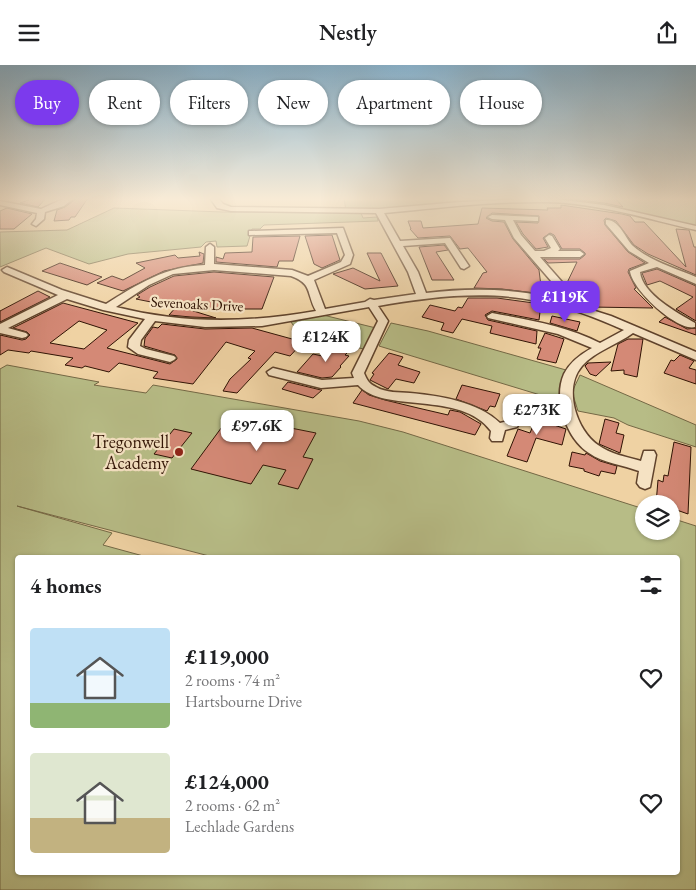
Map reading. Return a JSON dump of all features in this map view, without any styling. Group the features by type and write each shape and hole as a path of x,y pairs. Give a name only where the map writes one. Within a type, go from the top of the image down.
{"street":[{"path":"308,279 345,264 349,255 343,236"},
{"path":"393,236 413,272 422,296"},
{"path":"517,236 557,281 558,288 551,300"},
{"path":"622,236 628,246 657,263 696,281"},
{"path":"547,253 556,249 549,238"},
{"path":"397,244 447,241 464,267"},
{"path":"209,268 211,258 210,247"},
{"path":"534,254 580,254"},
{"path":"657,263 635,271 634,276 648,295 678,319 692,325"},
{"path":"107,308 163,275 177,271 209,268 292,273 308,279 315,289 315,303 321,311"},
{"name":"Sevenoaks Drive","path":"7,270 66,295 107,308 152,318 226,323 288,319 321,311 422,296 485,292 515,294 551,300 600,317 696,356"},
{"path":"0,329 66,295"},
{"path":"370,303 383,321 358,373 361,381 372,391 381,394 436,401 473,412 497,433 512,424"},
{"path":"492,316 515,324 552,329 581,337 601,348"},
{"path":"152,318 135,340 134,347 142,352 170,358"},
{"path":"0,329 22,335"},
{"path":"631,330 621,338 581,360 572,370 565,389 569,411 580,435 594,449 648,461 645,483"},
{"path":"153,354 163,344"},
{"path":"273,372 299,377 320,384 341,384 361,381"}],"green space":[{"path":"0,236 250,236 247,246 217,247 216,241 206,242 201,247 128,254 89,264 46,248 0,267"},
{"path":"323,315 376,328 363,349 335,341 323,342 298,332 291,322"},
{"path":"391,323 428,331 566,370 560,401 379,346"},
{"path":"7,365 99,382 94,385 146,393 153,385 359,421 403,432 635,506 635,540 680,540 680,521 696,526 696,890 0,890 0,369"},
{"path":"580,375 696,425 696,447 628,425 614,418 578,411 572,392"}],"building":[{"path":"300,236 293,261 279,261 277,267 216,262 216,257 223,259 225,253 252,252 253,237"},
{"path":"305,236 332,236 340,260 322,268 314,264"},
{"path":"417,236 442,236 418,238"},
{"path":"450,236 512,236 539,270 542,294 474,288 483,273 487,272 468,248 460,249"},
{"path":"525,236 545,236 543,238 548,247 536,249"},
{"path":"555,236 615,236 628,252 645,263 629,269 628,272 636,288 634,289 653,308 590,307 592,296 564,289 577,262 548,263 544,259 580,259 585,255 580,249 562,249"},
{"path":"628,236 658,236 686,267 678,236 691,236 694,247 696,247 696,275 648,254 634,245"},
{"path":"444,245 448,250 436,252 454,280 432,280 419,247"},
{"path":"199,252 204,254 203,263 164,271 123,291 97,283 112,276 123,280 145,268 136,263 175,255 178,258 200,256"},
{"path":"367,253 381,253 398,286 365,289 333,274 353,268 380,281"},
{"path":"60,263 102,277 87,285 42,271"},
{"path":"657,269 696,286 696,321 676,309 693,297 660,281 647,285 642,273"},
{"path":"214,272 274,277 262,309 187,309 216,318 191,317 169,315 176,307 136,299 140,297 137,295 150,287 174,276"},
{"path":"38,291 50,297 0,322 0,311"},
{"path":"468,298 497,298 541,304 539,320 492,311 485,315 488,320 537,331 536,344 490,333 492,326 462,319 453,333 441,330 444,323 422,317 430,305 455,311 458,307 462,308"},
{"path":"63,303 138,323 107,348 170,364 177,359 175,355 144,346 145,338 153,327 158,328 162,324 205,329 252,328 303,342 290,356 275,352 237,393 223,391 230,379 251,359 248,358 255,351 226,342 193,384 153,378 158,372 119,363 109,372 85,366 82,368 65,365 73,358 31,351 29,353 8,350 0,355 0,335 22,340 30,335 27,332 13,328","holes":["79,321 107,330 84,349 50,343"]},
{"path":"552,316 580,322 577,331 550,323"},
{"path":"665,317 687,329 696,328 696,335 659,322"},
{"path":"545,333 564,339 556,363 537,359 541,348 538,348"},
{"path":"628,339 643,339 637,377 624,374 624,370 611,371 618,344"},
{"path":"340,344 353,347 345,355 349,356 332,377 322,378 297,372 313,354 327,357"},
{"path":"389,353 403,357 398,365 420,372 414,383 396,379 388,389 370,380 374,374 372,373"},
{"path":"680,355 694,361 689,368 696,370 696,384 664,373 671,360 674,361"},
{"path":"611,362 596,376 590,374 585,366 588,363"},
{"path":"288,382 322,390 313,398 282,389"},
{"path":"462,385 500,394 495,407 490,406 487,411 456,399"},
{"path":"362,390 369,395 385,400 448,415 450,410 460,412 481,424 475,435 353,403"},
{"path":"540,409 557,414 554,425 566,429 562,445 536,438 527,462 507,456 518,429 530,433"},
{"path":"230,416 316,433 303,457 313,459 298,489 278,484 286,470 263,465 251,484 191,469"},
{"path":"605,419 619,423 616,433 624,435 620,453 599,444"},
{"path":"174,429 192,433 172,458 154,454"},
{"path":"674,442 691,447 688,514 680,511 680,495 657,495 658,480 663,482 664,475 668,476"},
{"path":"572,452 585,455 586,453 600,461 617,466 615,474 601,471 599,476 584,471 584,469 569,466"}],"place":[{"name":"Tregonwell Academy","path":"179,452"}]}
